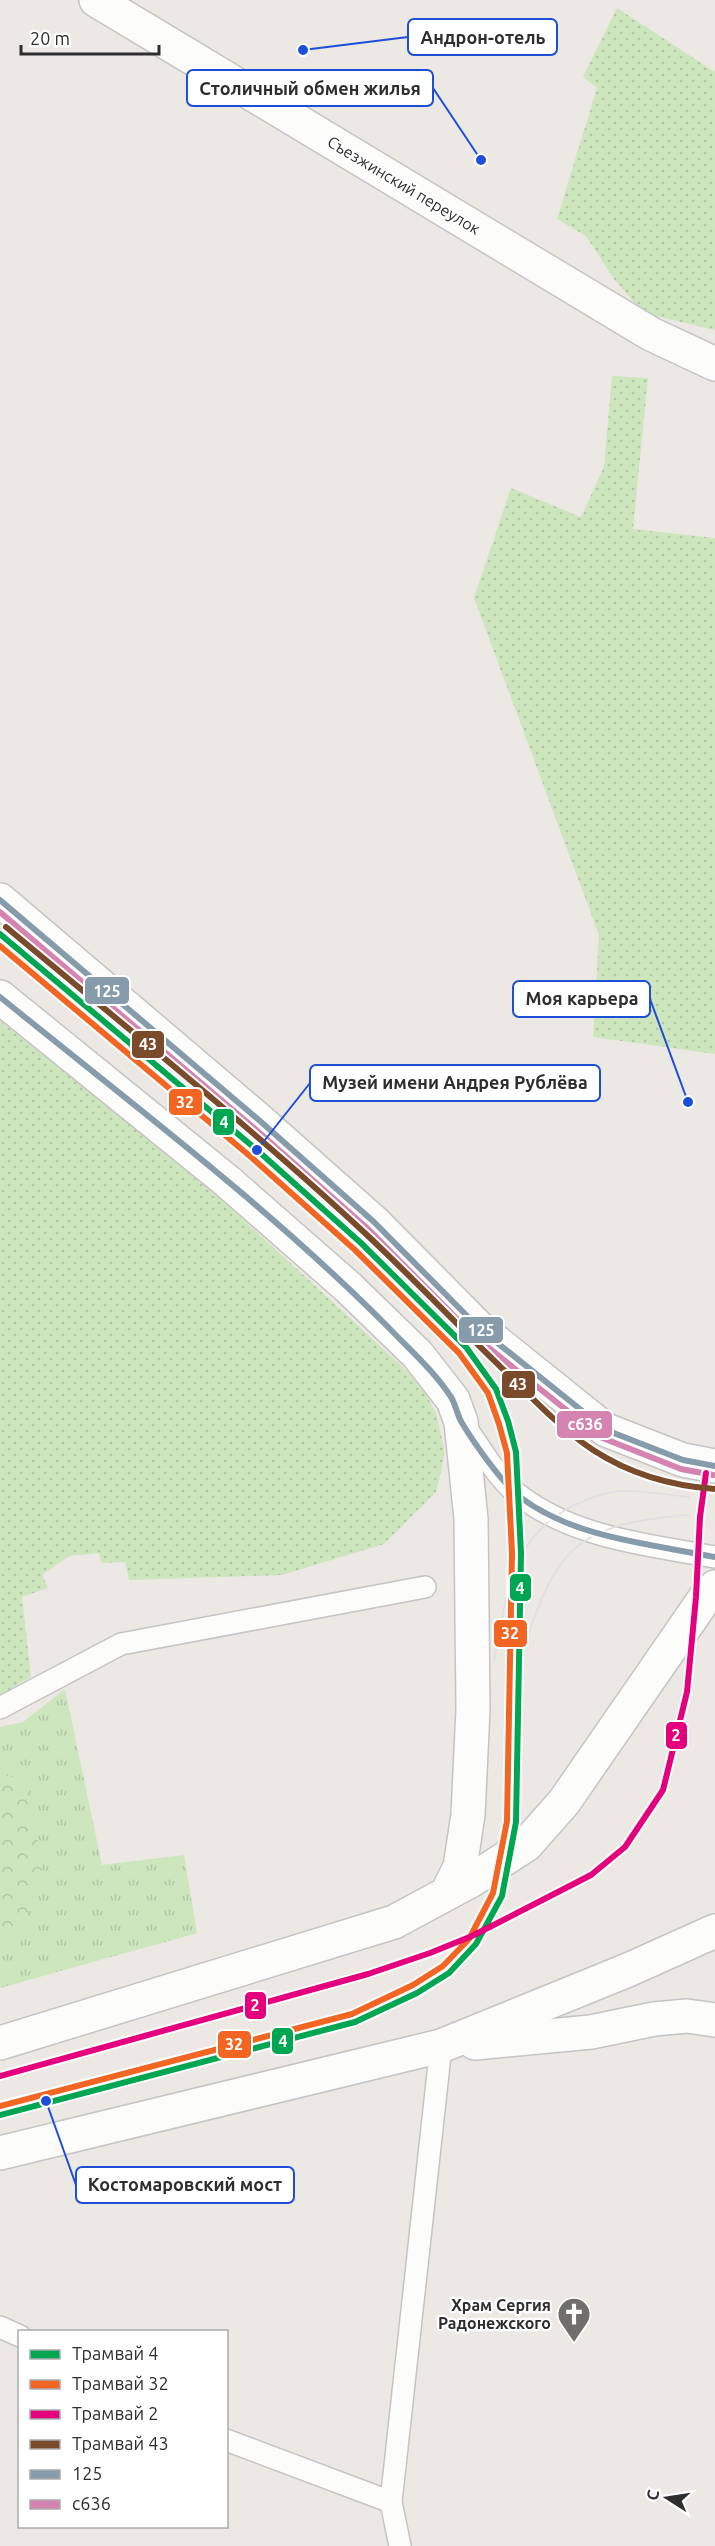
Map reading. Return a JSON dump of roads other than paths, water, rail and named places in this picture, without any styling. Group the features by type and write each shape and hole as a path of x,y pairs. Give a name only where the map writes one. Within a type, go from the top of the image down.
{"street":[{"name":"Съезжинский переулок","path":"96,0 651,334 715,363"},
{"path":"0,900 251,1113 365,1214 488,1336 606,1430 683,1460 715,1466"},
{"path":"0,997 227,1181 348,1287 435,1375 453,1400 461,1422 471,1519 473,1709 468,1815 460,1867 447,1893"},
{"path":"0,2043 394,1922 472,1880 526,1845 564,1802 705,1598 715,1587"},
{"path":"441,2046 628,1970 715,1930"},
{"path":"0,2153 441,2046 591,2032 654,2019 687,2016 715,2020"}],"lane":[{"path":"461,1422 500,1475 519,1496 562,1522 598,1533 715,1557"},
{"path":"0,1708 121,1644 425,1587"},
{"path":"400,2546 391,2502 441,2046"},
{"path":"0,2327 18,2335"},
{"path":"228,2441 391,2502"}],"tram line":[{"name":"43","path":"6,927 188,1078 323,1195 385,1252 571,1434 593,1450 637,1472 667,1482 715,1489"},
{"name":"4","path":"0,934 257,1150 361,1243 466,1347 496,1389 508,1421 516,1452 521,1553 516,1822 502,1896 476,1944 449,1973 417,1993 355,2022 0,2115"},
{"name":"32","path":"0,946 251,1157 355,1250 459,1353 488,1393 507,1453 512,1553 507,1821 493,1893 469,1939 443,1966 413,1985 352,2014 0,2106"},
{"name":"2","path":"0,2076 368,1974 430,1953 472,1936 591,1875 625,1847 663,1790 687,1692 696,1597 700,1517 706,1473"},
{"path":"494,1661 508,1592 515,1570 524,1550 537,1532 555,1517 577,1504 612,1492 641,1492 689,1497"},
{"path":"519,1662 544,1594 557,1570 572,1551 592,1537 616,1526 648,1519 689,1515"}],"place":[{"name":"Андрон-отель","path":"303,50"},
{"name":"Столичный обмен жилья","path":"481,160"},
{"name":"Моя карьера","path":"688,1102"},
{"name":"Музей имени Андрея Рублёва","path":"257,1150"},
{"name":"Костомаровский мост","path":"46,2101"},
{"name":"Храм Сергия Радонежского","path":"574,2343"}]}
